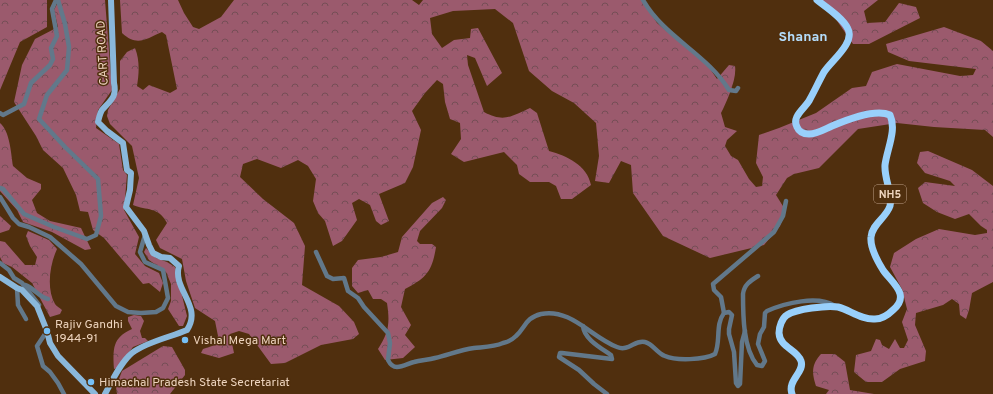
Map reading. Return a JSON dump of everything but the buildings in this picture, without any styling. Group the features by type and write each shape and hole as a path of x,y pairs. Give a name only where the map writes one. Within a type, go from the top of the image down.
{"highway":[{"name":"NH5","path":"792,394 791,386 800,369 801,360 786,347 781,340 779,332 781,323 786,315 794,312 836,307 862,318 875,320 885,316 895,309 900,300 900,292 897,285 882,269 872,245 871,237 873,230 887,213 890,205 890,196 885,173 893,121 890,115 884,112 857,117 810,134 801,133 795,122 797,115 810,99 825,70 846,44 849,36 848,29 843,23 816,0"}],"main road":[{"name":"CART ROAD","path":"105,394 112,378 132,353 146,345 187,330 191,324 193,312 180,283 178,270 179,266 170,258 161,257 153,253 144,231 126,207 130,190 130,173 127,170 123,143 98,122 101,111 112,100 116,91 114,83 111,0"},
{"path":"0,278 22,290 37,306 50,343 58,356 95,394"}],"street":[{"path":"0,113 2,115 24,104 31,83 50,66 53,59 51,48 57,36 52,9 57,0"},
{"path":"0,188 4,189 24,214 87,240 96,235 101,216 98,179 38,119 47,95 67,70 69,47 65,24 57,0"},
{"path":"643,0 663,26 715,70 729,90 736,91 738,88"},
{"path":"0,197 13,218 19,224 50,237 80,264 116,306 128,312 156,312 163,308 168,298 163,270 145,262 140,252 146,235"},
{"path":"316,252 327,276 333,279 344,278 348,291 358,298 388,333 390,343 388,360 389,363 396,367 463,350 503,344 517,335 527,321 538,315 556,313 583,326 618,348 629,348 644,341 665,356 689,359 705,358 715,354 718,348 719,323 724,313 720,296 714,290 713,284 774,232 783,216 786,202"},
{"path":"0,263 9,270 14,278 30,286 45,299 48,299"},
{"path":"758,276 744,288 743,299 745,331 749,348 756,364 760,366 762,366 765,361 758,344 758,339 764,327 765,313 772,309 801,302 824,301 829,302 836,307"},
{"path":"24,284 41,307 40,314"},
{"path":"17,288 18,305 26,319"},
{"path":"724,313 729,312 732,316 729,334 734,352 736,383 738,386 740,386 742,342 745,331"},
{"path":"583,326 586,335 611,355 612,358 565,353 560,353 559,356 585,375 607,394"},
{"path":"47,331 37,346 39,355 43,366 50,372 64,394"}],"green space":[{"path":"0,0 47,0 47,27 20,42 0,90"},
{"path":"59,0 105,0 112,90 98,110 96,128 119,144 123,170 127,175 124,210 139,237 135,254 145,266 159,273 163,283 160,292 149,283 143,284 104,238 93,230 88,212 80,211 76,195 63,168 43,150 36,136 14,102 22,65 35,39 58,27 54,10"},
{"path":"120,0 178,0 193,27 199,29 221,17 234,0 412,0 419,5 423,0 642,0 657,23 708,66 717,79 729,65 735,66 733,83 721,113 725,127 737,131 727,140 725,146 731,156 738,160 749,179 756,187 762,186 763,177 756,163 759,135 816,113 852,88 866,86 872,72 897,64 960,76 973,75 976,69 909,61 888,52 886,44 944,27 981,41 993,51 993,137 985,130 897,123 858,129 819,168 794,174 787,178 776,195 786,211 780,226 764,245 710,258 663,236 633,193 631,165 621,161 609,183 595,181 599,156 596,123 574,103 552,91 529,71 513,23 495,9 453,11 430,18 432,34 442,48 454,40 470,38 471,29 478,28 502,73 487,86 475,58 467,55 468,65 484,112 503,118 513,116 530,108 537,113 549,151 575,162 585,172 591,185 572,199 561,199 556,186 549,182 530,182 519,174 517,165 504,152 464,162 451,154 461,139 460,123 450,119 445,102 443,84 437,80 412,111 421,130 413,167 405,183 379,194 389,221 381,225 376,221 370,205 359,199 352,203 357,220 342,241 333,246 325,221 318,213 313,201 316,179 308,166 298,160 281,168 257,159 243,164 240,177 263,199 294,223 305,246 302,285 339,306 354,322 359,334 353,339 321,345 285,363 271,364 249,334 239,331 230,334 234,353 219,358 201,353 203,349 215,345 218,336 215,321 195,308 186,281 182,259 160,248 156,240 167,223 164,218 156,211 133,205 139,178 132,146 110,124 107,116 108,110 120,89 120,61 127,52 135,48 139,67 137,86 143,90 149,85 170,93 177,89 166,35 162,32 137,41 127,37 122,33"},
{"path":"820,0 878,0 864,11 867,23 885,22 899,3 916,7 920,18 869,44 853,44 833,15"},
{"path":"0,123 6,131 8,137 13,166 27,178 41,184 41,189 32,200 37,213 50,221 81,228 91,249 85,250 52,232 23,222 17,210 0,191"},
{"path":"928,151 972,170 993,186 993,282 972,293 966,319 960,315 959,304 952,299 943,305 916,313 915,325 926,351 925,361 900,369 882,382 866,382 854,372 856,355 871,351 876,339 880,340 882,345 889,349 895,339 900,348 904,348 908,340 902,322 907,309 902,289 890,267 894,253 916,239 939,229 975,235 987,233 987,230 969,214 955,219 937,212 923,203 918,188 925,182 955,186 950,181 925,173 917,163 920,152"},
{"path":"443,197 446,200 442,208 420,231 417,241 420,244 432,244 436,247 432,263 427,273 423,277 405,289 401,307 411,325 405,335 415,347 403,358 385,360 378,349 388,327 387,303 381,299 373,299 368,290 358,293 352,286 352,268 358,260 381,257 398,252 402,237 432,203"},
{"path":"0,216 11,226 9,230 0,233"},
{"path":"28,231 49,240 57,249 52,262 50,284 52,298 56,306 62,310 60,314 50,317 32,283 12,267 3,263 0,257 0,241 5,242 25,265 35,265 37,257 26,236"},
{"path":"146,248 156,258 175,267 187,316 183,326 179,326 168,309 171,301 171,284 166,272 149,260 144,252"},
{"path":"134,315 141,316 144,321 140,331 142,338 145,338 148,341 133,347 117,368 114,369 115,345 117,340 125,332 132,329 128,321 128,317"},
{"path":"163,346 172,347 185,370 185,375 170,394 117,394 116,387 122,371"},
{"path":"821,354 835,354 845,362 850,390 874,394 826,394 829,390 816,386 813,373 815,362"}],"place":[{"name":"Rajiv Gandhi 1944-91","path":"47,331"},
{"name":"Vishal Mega Mart","path":"185,340"},
{"name":"Himachal Pradesh State Secretariat","path":"91,382"}],"district":[{"name":"Shanan","path":"803,36"}]}
